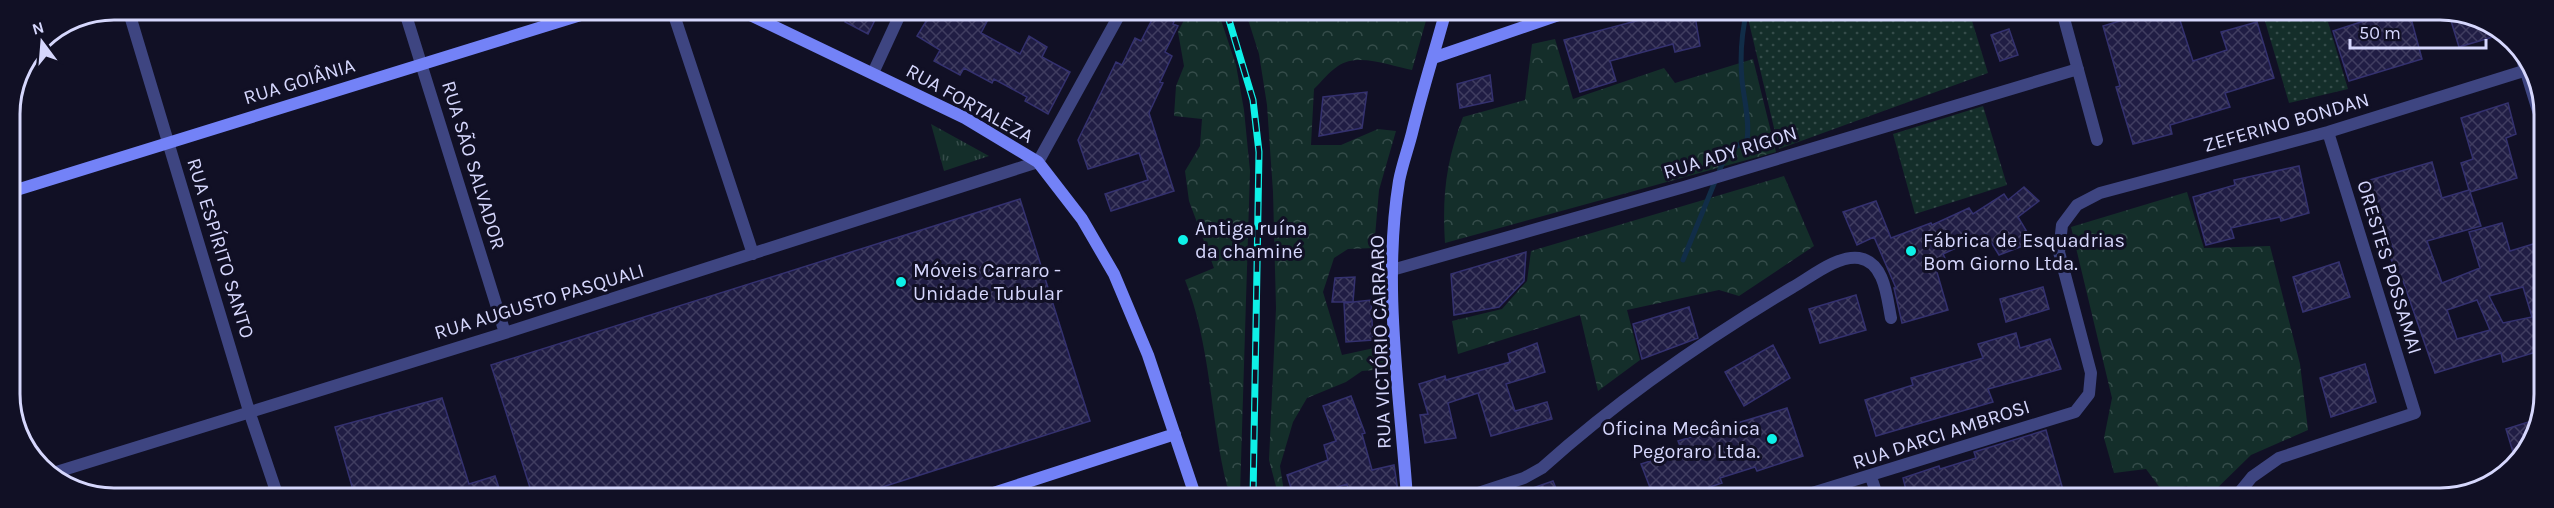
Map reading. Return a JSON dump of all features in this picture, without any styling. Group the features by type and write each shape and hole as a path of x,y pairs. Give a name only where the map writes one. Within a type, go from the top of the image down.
{"main road":[{"name":"RUA GOIÂNIA","path":"19,189 568,19"},
{"name":"RUA FORTALEZA","path":"761,19 965,118 1038,162 1082,219 1113,274 1148,355 1193,488"},
{"name":"RUA VICTÓRIO CARRARO","path":"1406,488 1392,270 1394,229 1400,179 1419,99 1444,19"},
{"path":"1433,58 1547,19"},
{"path":"1009,488 1175,434"}],"street":[{"name":"RUA ESPÍRITO SANTO","path":"131,19 249,411 275,488"},
{"name":"RUA SÃO SALVADOR","path":"407,19 505,333"},
{"path":"675,19 753,254"},
{"path":"873,73 898,19"},
{"path":"1038,162 1117,19"},
{"path":"2064,19 2097,140"},
{"name":"RUA ADY RIGON","path":"1392,270 1684,187 2078,69"},
{"name":"ZEFERINO BONDAN","path":"2089,394 2091,373 2059,252 2062,225 2077,206 2100,193 2328,132 2524,71"},
{"name":"ORESTES POSSAMAI","path":"2243,488 2252,477 2279,458 2415,413 2328,132"},
{"name":"RUA AUGUSTO PASQUALI","path":"59,471 505,333 1038,162"},
{"path":"1494,488 1524,478 1542,468 1655,376 1743,317 1830,265 1858,258 1873,265 1884,286 1891,318"},
{"name":"RUA DARCI AMBROSI","path":"1832,488 2075,412 2089,394"},
{"path":"1872,477 1875,488"}],"green space":[{"path":"1184,19 1221,19 1236,65 1244,110 1250,171 1240,488 1227,486 1200,330 1185,280 1214,268 1189,201 1185,171 1200,146 1202,119 1174,116 1176,86 1184,66 1178,32"},
{"path":"1248,19 1426,19 1412,70 1375,61 1355,60 1338,66 1314,89 1311,145 1341,145 1378,129 1396,131 1379,190 1374,248 1348,249 1334,258 1323,292 1342,355 1388,345 1388,369 1362,371 1346,382 1307,398 1293,422 1280,466 1283,488 1276,488 1269,460 1276,308 1273,192 1267,105 1259,54"},
{"path":"1748,19 1971,19 1988,73 1779,149"},
{"path":"2264,19 2338,19 2328,22 2348,89 2289,103"},
{"path":"1555,39 1573,99 1664,68 1675,83 1753,59 1776,152 1445,243 1446,179 1463,117 1525,100 1532,44"},
{"path":"1983,106 2007,185 1915,214 1893,134"},
{"path":"931,124 989,156 944,171"},
{"path":"1784,176 1814,246 1739,296 1719,290 1627,310 1640,360 1598,391 1580,315 1458,354 1452,321 1502,309 1527,281 1531,251"},
{"path":"2187,192 2204,248 2270,246 2300,364 2308,430 2251,455 2217,488 2188,488 2187,486 2160,488 2146,469 2114,473 2104,438 2112,398 2071,227"}],"building":[{"path":"846,19 876,19 868,34 845,22"},
{"path":"927,19 988,19 981,33 1020,54 1029,36 1047,47 1042,57 1070,72 1048,114 1025,101 1027,97 994,79 992,83 964,68 960,75 934,61 940,50 917,36"},
{"path":"1152,19 1175,19 1173,24 1178,26 1165,52 1172,56 1149,113 1174,191 1111,211 1105,194 1148,180 1139,153 1088,169 1078,140 1116,62 1122,65 1135,38 1141,41"},
{"path":"1643,19 1696,19 1700,46 1675,52 1673,44 1610,61 1616,81 1580,92 1564,40"},
{"path":"2126,19 2180,19 2193,61 2227,50 2221,32 2257,22 2274,78 2225,93 2230,107 2170,125 2172,134 2133,144 2116,87 2120,86 2103,26"},
{"path":"2370,19 2411,19 2422,59 2349,81 2333,31"},
{"path":"2451,20 2482,29 2495,36 2459,47"},
{"path":"2009,29 2018,55 2000,61 1991,35"},
{"path":"1490,75 1493,101 1460,108 1457,84"},
{"path":"1367,92 1362,128 1319,136 1323,97"},
{"path":"2508,103 2516,134 2506,138 2517,178 2470,192 2481,226 2427,241 2442,283 2480,268 2469,232 2502,223 2510,251 2534,244 2534,353 2503,362 2501,353 2435,373 2403,281 2399,282 2388,250 2393,249 2381,213 2374,215 2363,182 2432,162 2442,198 2469,190 2461,163 2473,159 2461,118","holes":["2523,287 2532,317 2503,323 2489,296","2477,300 2490,330 2457,339 2447,310"]},
{"path":"2299,166 2309,213 2281,221 2280,217 2231,228 2234,238 2206,245 2193,197 2235,185 2234,180"},
{"path":"2024,187 2039,201 2018,217 2033,242 1999,255 1986,234 1943,254 1945,258 1934,262 1948,310 1902,323 1894,288 1896,288 1874,237 1857,245 1843,212 1876,201 1891,238 1931,223 1932,225 1969,208 1973,214 2004,194 2008,200"},
{"name":"Móveis Carraro - Unidade Tubular","path":"1020,199 1090,421 879,488 530,488 491,365"},
{"path":"1526,252 1524,281 1499,307 1454,315 1451,274"},
{"path":"2339,262 2350,297 2303,312 2293,277"},
{"path":"1355,277 1353,302 1332,302 1335,278"},
{"path":"2043,287 2049,309 2006,322 2000,299"},
{"path":"1856,295 1866,330 1820,343 1809,309"},
{"path":"1371,300 1373,340 1346,342 1344,303"},
{"path":"1689,307 1698,338 1642,359 1633,324"},
{"path":"2016,333 2020,348 2050,339 2061,369 1988,389 1993,402 1876,436 1865,400 1913,385 1911,378 1983,358 1978,344"},
{"path":"1537,343 1545,372 1506,384 1515,411 1547,402 1552,419 1491,436 1478,393 1448,403 1456,438 1425,443 1420,415 1428,414 1419,384 1445,376 1446,380 1510,362 1508,354"},
{"path":"1773,345 1790,378 1744,406 1725,372"},
{"path":"2365,364 2376,402 2331,417 2320,378"},
{"path":"1351,396 1365,433 1362,434 1372,470 1394,465 1397,488 1348,488 1347,484 1335,488 1291,488 1287,475 1328,460 1324,445 1336,441 1323,406"},
{"path":"442,398 469,484 495,476 499,488 352,488 335,427"},
{"path":"1787,408 1803,456 1757,471 1755,467 1720,478 1722,483 1707,488 1650,488 1641,464 1682,451 1678,441"},
{"path":"2531,421 2525,436 2513,454 2506,429"},
{"path":"2046,430 2062,488 1906,488 1903,478 1939,466 1940,469 1976,458 1974,452"},
{"path":"1553,481 1556,488 1533,488"}],"waterway":[{"path":"1683,260 1727,152 1747,140 1741,63 1746,19"}],"railway":[{"path":"1229,19 1253,100 1259,152 1253,488"}],"place":[{"name":"Antiga ruína da chaminé","path":"1183,240"},
{"name":"Fábrica de Esquadrias Bom Giorno Ltda.","path":"1911,251"},
{"name":"Móveis Carraro - Unidade Tubular","path":"901,282"},
{"name":"Oficina Mecânica Pegoraro Ltda.","path":"1772,439"}]}
